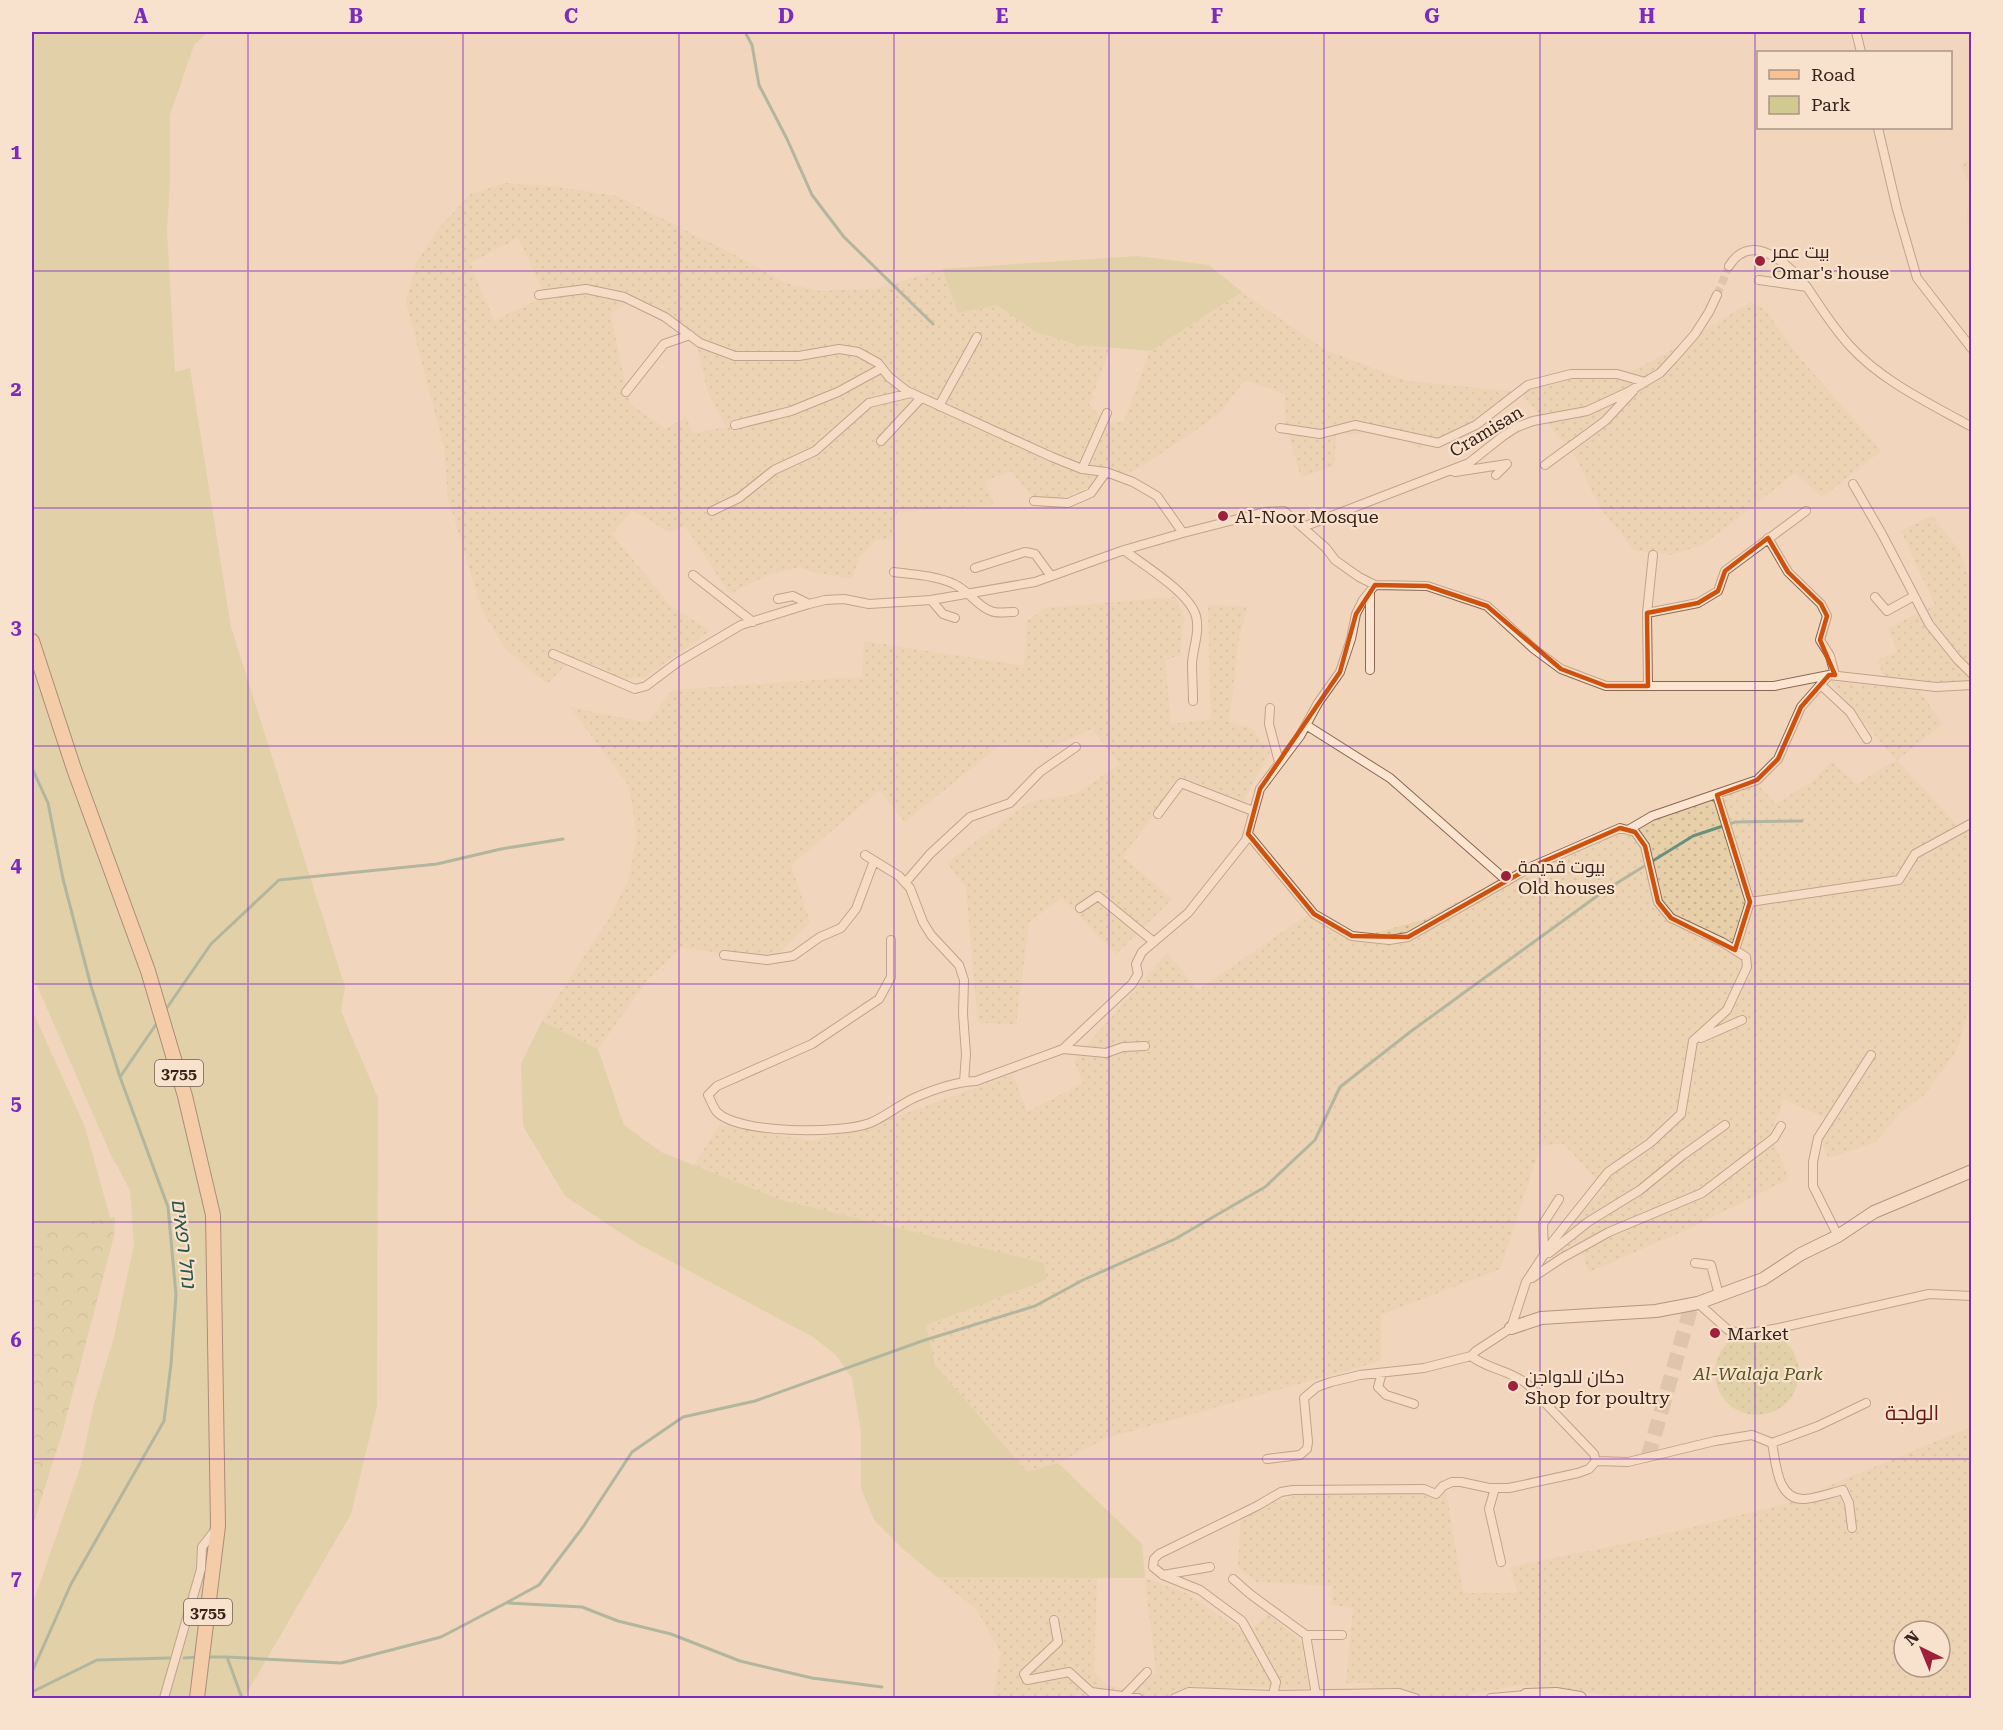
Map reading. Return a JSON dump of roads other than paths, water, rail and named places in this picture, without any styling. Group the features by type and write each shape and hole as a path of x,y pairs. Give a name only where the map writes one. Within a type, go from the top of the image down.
{"main road":[{"name":"3755","path":"32,641 74,770 148,971 185,1096 213,1215 219,1526 198,1698"}],"street":[{"path":"1856,32 1861,51"},
{"path":"1878,129 1897,209 1917,278 1971,350"},
{"path":"1729,266 1740,253 1750,250 1774,256 1788,265 1807,287 1832,325 1851,348 1869,364 1896,383 1971,427"},
{"path":"1759,280 1807,287"},
{"path":"539,295 586,289 624,297 665,318 700,343 735,357 799,356 839,349 858,352 878,363 889,377 921,398 1082,469 1106,471 1133,482 1156,496 1183,532"},
{"name":"Cramisan","path":"1303,527 1469,463 1517,427 1533,421 1587,411 1641,384 1660,373 1695,334 1717,295"},
{"path":"626,392 664,344 690,335"},
{"path":"939,406 977,337"},
{"path":"735,425 791,411 838,392 882,368"},
{"path":"1280,428 1320,434 1355,424 1438,443 1476,425 1528,385 1571,374 1617,374 1641,384 1605,421 1545,465"},
{"path":"712,511 740,498 774,470 815,452 868,403 911,393"},
{"path":"881,441 921,398"},
{"path":"1082,469 1107,413"},
{"path":"1443,474 1507,464 1496,475"},
{"path":"1034,501 1068,503 1091,493 1106,471"},
{"path":"1853,484 1929,624 1971,674"},
{"path":"553,654 635,688 646,687 678,662 741,625 809,604 844,599 869,604 931,600 1035,582 1124,550 1183,532 1264,512 1284,511 1326,548 1335,560 1372,588 1427,585 1487,606 1534,649 1561,669 1606,686 1774,686 1832,675 1936,687 1971,685"},
{"path":"1647,613 1698,603 1718,591 1725,571 1806,511"},
{"path":"1768,538 1788,572 1821,603 1827,616 1820,640 1830,656 1832,675"},
{"path":"1124,550 1153,569 1176,590 1196,615 1196,643 1192,660 1193,701"},
{"path":"975,568 1025,552 1035,554 1051,576"},
{"path":"1648,686 1647,613 1653,555"},
{"path":"894,572 937,578 955,584 969,593 985,609 993,612 1014,612"},
{"path":"693,575 753,622"},
{"path":"1370,670 1372,588"},
{"path":"891,940 891,977 879,999 813,1044 717,1086 708,1095 716,1111 726,1118 768,1129 824,1132 869,1124 915,1098 964,1082 976,1081 1063,1049 1132,984 1138,974 1136,964 1142,952 1188,913 1234,856 1248,834 1260,789 1306,725 1340,672 1351,639 1356,614 1372,588"},
{"path":"778,599 793,596 809,604"},
{"path":"1875,597 1887,610 1914,596"},
{"path":"931,600 944,614 955,618"},
{"path":"1628,830 1652,816 1756,780 1778,759 1801,707 1832,675"},
{"path":"1821,685 1850,712 1867,740"},
{"path":"1270,708 1269,724 1279,762"},
{"path":"1306,725 1390,778 1507,881"},
{"path":"905,883 930,854 970,818 1010,803 1040,772 1076,747"},
{"path":"1158,814 1181,783 1253,811"},
{"path":"1717,795 1750,902 1735,950"},
{"path":"1750,902 1899,880 1915,854 1971,823"},
{"path":"1248,834 1314,914 1353,936 1389,940 1408,937 1533,866 1620,828 1635,832 1645,846 1658,902 1671,918 1746,957 1747,968 1727,1010 1693,1041 1681,1114 1650,1143 1608,1172 1542,1257 1526,1282 1511,1328"},
{"path":"865,855 899,876 910,888 923,922 931,935 959,965 964,980 963,1014 966,1054 964,1082"},
{"path":"724,955 767,960 793,956 820,937 841,928 856,909 873,861"},
{"path":"1080,908 1098,896 1154,942"},
{"path":"1693,1041 1742,1020"},
{"path":"1063,1049 1106,1053 1123,1047 1144,1046"},
{"path":"1838,1236 1813,1185 1813,1162 1818,1138 1871,1055"},
{"path":"1542,1257 1588,1222 1641,1190 1683,1155 1725,1125"},
{"path":"1526,1282 1562,1258 1609,1232 1702,1193 1774,1138 1780,1126"},
{"path":"1267,1459 1300,1455 1307,1449 1304,1398 1317,1387 1350,1377 1424,1368 1471,1356 1476,1350 1511,1328 1541,1318 1656,1311 1698,1303 1763,1279 1801,1254 1838,1236 1874,1212 1971,1171"},
{"path":"1542,1257 1543,1224 1559,1199"},
{"path":"1695,1263 1711,1265 1719,1295"},
{"path":"1698,1303 1728,1330 1744,1334 1929,1294 1971,1296"},
{"path":"1471,1356 1481,1364 1516,1375 1527,1384 1594,1454 1596,1461"},
{"path":"1382,1372 1378,1387 1386,1395 1414,1404"},
{"path":"1596,1461 1628,1462 1715,1441 1752,1435 1772,1443 1818,1426 1866,1403"},
{"path":"1772,1443 1779,1481 1790,1496 1804,1500 1843,1490 1849,1503 1852,1528"},
{"path":"1273,1695 1276,1682 1242,1621 1200,1590 1163,1575 1154,1567 1154,1559 1159,1554 1281,1492 1424,1489 1436,1494 1443,1486 1452,1482 1509,1488 1578,1473 1589,1469 1596,1461"},
{"path":"1495,1488 1489,1509 1501,1562"},
{"path":"164,1698 199,1579 202,1547 219,1526"},
{"path":"1163,1575 1210,1567"},
{"path":"1233,1579 1306,1635 1342,1635"},
{"path":"1054,1620 1058,1642 1024,1674 1027,1680 1069,1672 1091,1692 1138,1698"},
{"path":"1306,1635 1316,1695"},
{"path":"1123,1697 1147,1672"},
{"path":"1175,1698 1189,1692 1241,1696 1399,1693 1415,1698"},
{"path":"1491,1698 1556,1694 1580,1698"}],"waterway":[{"path":"745,32 752,45 759,85 812,195 844,237 933,324"},
{"name":"נחל רפאים","path":"32,768 48,803 63,879 91,986 120,1077 168,1207 176,1295 164,1421 71,1584 32,1672"},
{"path":"205,1657 341,1663 441,1637 506,1603 539,1585 583,1527 632,1452 683,1417 755,1401 922,1341 1035,1306 1083,1280 1175,1239 1265,1187 1315,1140 1340,1087 1410,1032 1604,891 1693,836 1735,822 1802,821"},
{"path":"164,1012 211,944 279,880 437,864 501,849 563,839"},
{"path":"120,1077 159,1020"},
{"path":"508,1603 582,1607 618,1621 671,1634 740,1661 812,1678 882,1687"},
{"path":"184,1658 198,1657"},
{"path":"227,1657 242,1698"},
{"path":"32,1692 97,1660 169,1658"}],"tunnel":[{"path":"1717,295 1729,266"},
{"path":"1648,1457 1692,1304"}],"place":[{"name":"بيت عمر Omar's house","path":"1760,261"},
{"name":"Al-Noor Mosque","path":"1223,516"},
{"name":"بيوت قديمة Old houses","path":"1506,876"},
{"name":"Market","path":"1715,1333"},
{"name":"دكان للدواجن Shop for poultry","path":"1513,1386"}],"district":[{"name":"الولجة","path":"1912,1413"}],"park label":[{"name":"Al-Walaja Park","path":"1758,1373"}]}
